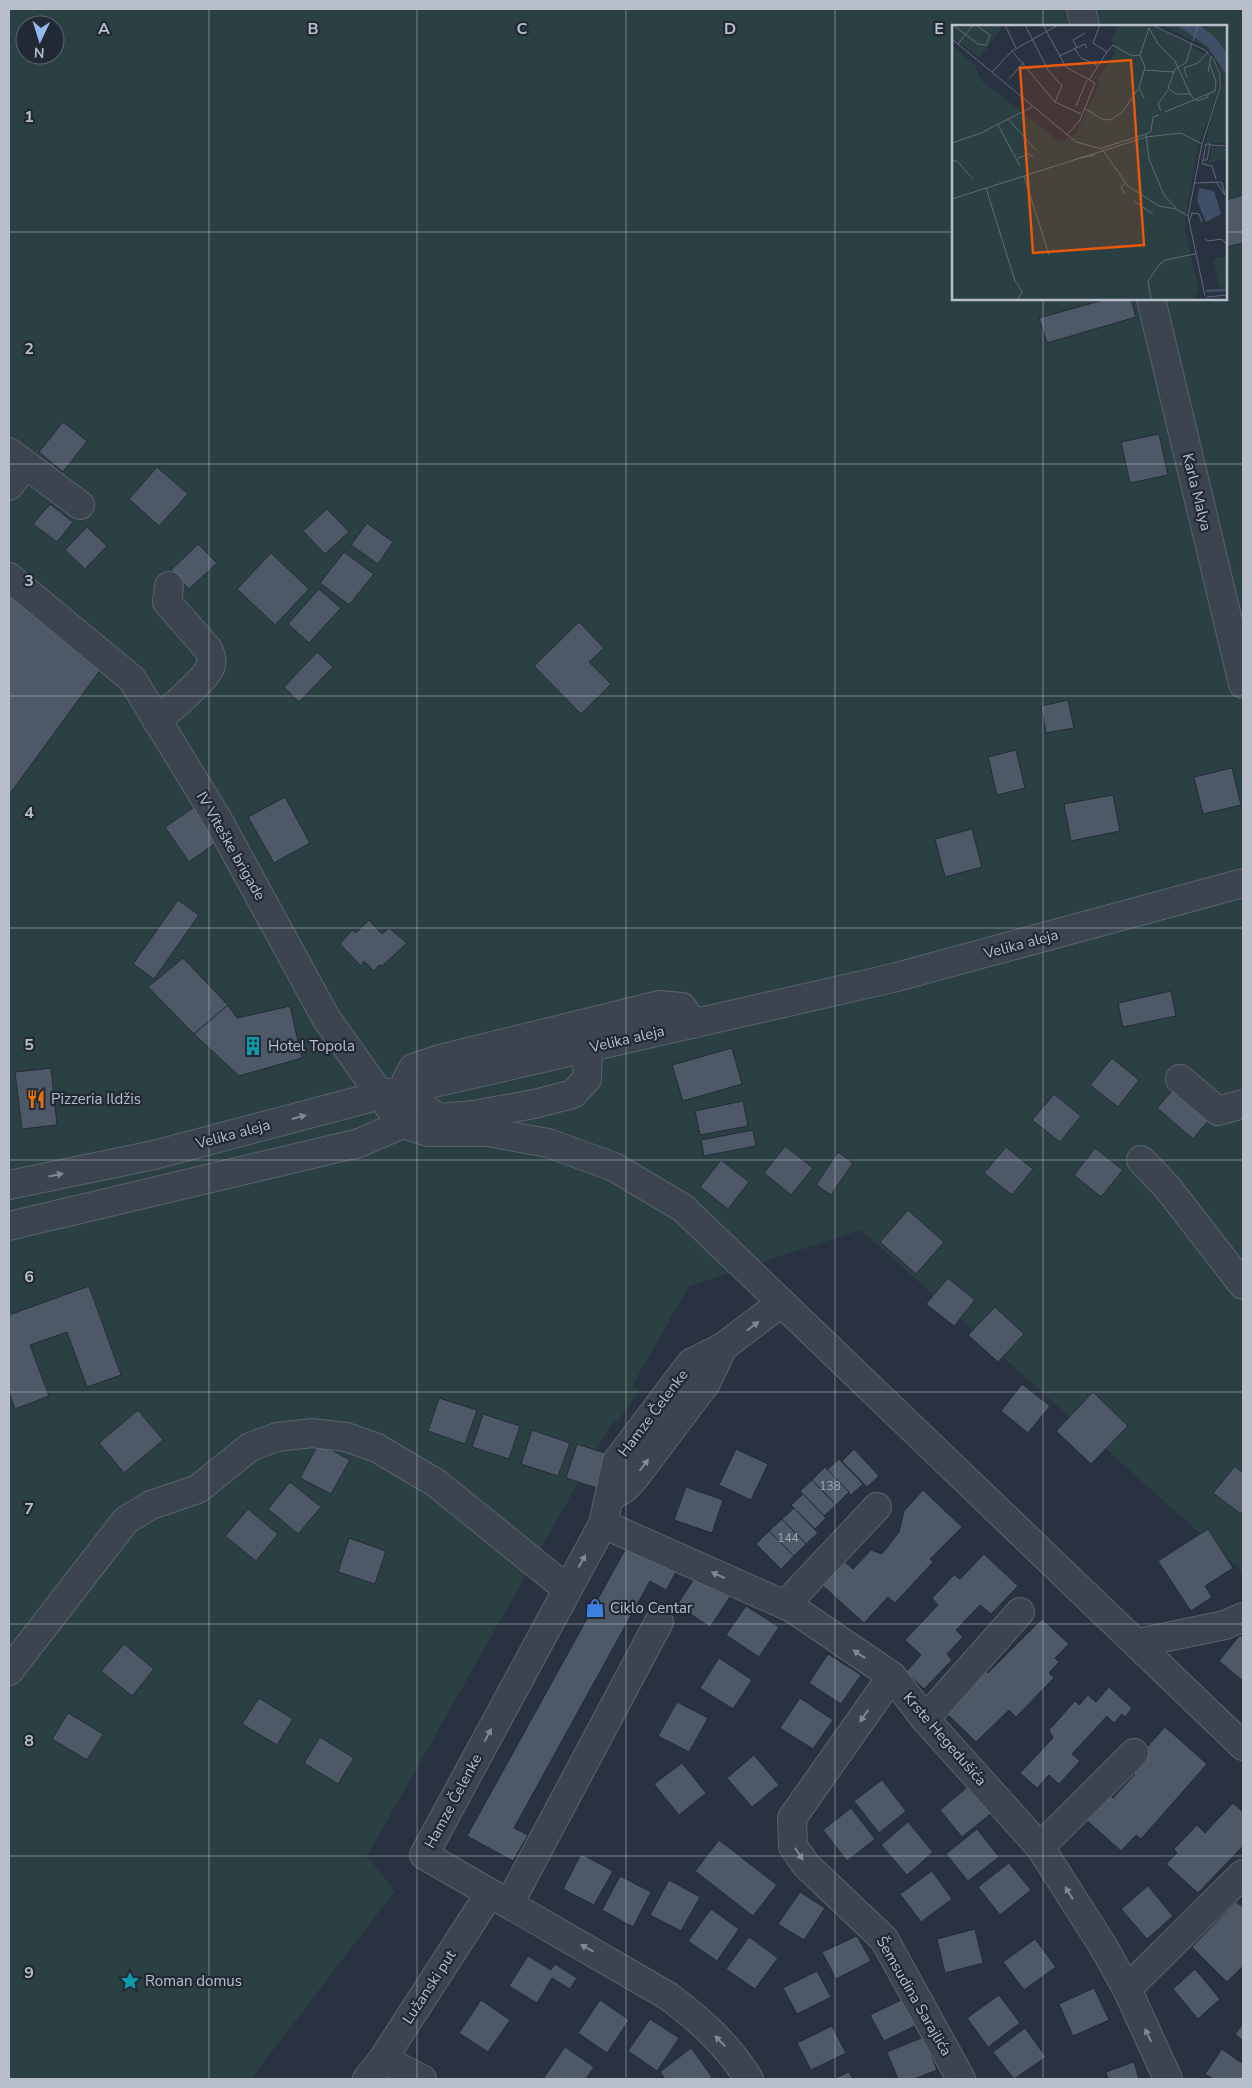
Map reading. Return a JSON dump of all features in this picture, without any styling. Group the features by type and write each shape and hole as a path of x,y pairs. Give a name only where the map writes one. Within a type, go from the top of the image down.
{"street":[{"path":"1081,9 1085,25"},
{"name":"Karla Malya","path":"1151,300 1243,684"},
{"path":"14,468 80,505"},
{"name":"IV Viteške brigade","path":"9,577 132,679 217,818 326,1018 397,1118 416,1128"},
{"path":"157,721 204,676 210,667 212,657 208,649 167,602 166,592 169,586"},
{"name":"Velika aleja","path":"9,1185 154,1155 410,1088 893,978 1243,884"},
{"path":"588,1048 587,1078 574,1094 534,1104 472,1115 439,1118 419,1105 407,1079 413,1068 440,1059 659,1005 682,1007 694,1024"},
{"path":"1180,1079 1218,1111 1243,1104"},
{"path":"9,1226 416,1128 488,1132 548,1143 614,1167 683,1208 1138,1643 1243,1746"},
{"path":"1141,1160 1167,1187 1243,1285"},
{"name":"Hamze Čelenke","path":"749,2079 736,2057 703,2023 668,1996 424,1855 567,1589 606,1511 642,1468 706,1383 723,1347 781,1303"},
{"path":"9,1671 126,1520 151,1505 198,1489 250,1448 277,1437 312,1433 346,1437 378,1448 436,1482 567,1589"},
{"path":"785,1605 877,1507"},
{"name":"Krste Hegedušića","path":"606,1511 785,1605 892,1676 925,1719 1040,1847 1103,1946 1127,1989 1168,2079"},
{"path":"925,1719 1020,1612"},
{"path":"1138,1643 1225,1625 1243,1617"},
{"name":"Lužanski put","path":"375,2069 499,1899 659,1622"},
{"name":"Šemsudina Sarajlića","path":"892,1676 792,1818 793,1846 806,1865 884,1938 961,2079"},
{"path":"1040,1847 1134,1754"},
{"path":"1127,1989 1243,1874"},
{"path":"375,2069 422,2079"}],"green space":[{"path":"9,9 1243,9 1243,1572 861,1230 689,1286 632,1386 639,1390 617,1423 613,1421 367,1856 395,1891 251,2079 9,2079"}],"building":[{"path":"1243,195 1243,243 1227,247 1227,200"},
{"path":"1103,300 1131,300 1136,317 1047,343 1039,318"},
{"path":"63,422 87,441 63,472 39,452"},
{"path":"1159,434 1168,475 1130,483 1121,442"},
{"path":"157,467 188,494 159,526 129,499"},
{"path":"50,504 73,522 57,542 33,524"},
{"path":"327,509 349,532 325,554 303,531"},
{"path":"367,523 393,542 378,564 351,545"},
{"path":"87,527 107,546 85,569 65,550"},
{"path":"198,544 217,563 189,589 171,570"},
{"path":"344,552 374,574 349,605 320,583"},
{"path":"271,553 309,589 275,625 237,589"},
{"path":"319,589 341,608 309,643 288,624"},
{"path":"9,595 104,665 9,795"},
{"path":"579,622 604,648 589,662 611,684 581,714 534,666"},
{"path":"317,652 333,667 299,702 284,687"},
{"path":"1068,700 1074,728 1046,733 1041,706"},
{"path":"1016,750 1025,788 997,795 988,757"},
{"path":"1232,768 1241,805 1203,814 1194,777"},
{"path":"1113,795 1120,831 1071,841 1064,804"},
{"path":"285,797 310,843 274,863 248,817"},
{"path":"196,806 220,840 189,862 165,827"},
{"path":"972,829 982,867 945,877 935,839"},
{"path":"178,900 199,915 154,979 133,964"},
{"path":"369,920 382,934 389,928 407,943 374,971 364,961 361,966 340,944 352,930 356,933"},
{"path":"183,958 228,1005 194,1034 148,987"},
{"path":"1171,991 1176,1016 1123,1027 1118,1003"},
{"name":"Hotel Topola","path":"228,1005 237,1018 290,1006 302,1058 239,1076 194,1034"},
{"path":"732,1048 742,1084 683,1101 672,1065"},
{"path":"1112,1058 1139,1080 1118,1107 1090,1085"},
{"name":"Pizzeria Ildžis","path":"51,1068 57,1125 22,1129 15,1072"},
{"path":"1177,1085 1213,1115 1193,1139 1157,1108"},
{"path":"1054,1094 1081,1116 1060,1142 1032,1120"},
{"path":"743,1101 748,1126 700,1135 695,1111"},
{"path":"753,1130 756,1146 704,1156 701,1140"},
{"path":"785,1146 813,1168 791,1195 764,1173"},
{"path":"1006,1147 1033,1169 1012,1195 984,1173"},
{"path":"1095,1148 1123,1170 1101,1197 1074,1175"},
{"path":"838,1152 853,1163 831,1195 816,1185"},
{"path":"721,1160 749,1182 728,1209 700,1187"},
{"path":"908,1210 944,1242 916,1274 880,1242"},
{"path":"948,1278 975,1300 954,1326 926,1304"},
{"path":"89,1286 121,1375 87,1387 67,1332 30,1345 49,1396 15,1409 9,1392 9,1315"},
{"path":"995,1307 1024,1334 998,1362 968,1335"},
{"path":"1022,1384 1050,1406 1028,1433 1001,1411"},
{"path":"1093,1392 1128,1426 1091,1464 1056,1431"},
{"path":"439,1398 477,1410 465,1444 428,1431"},
{"path":"138,1410 163,1440 124,1473 99,1443"},
{"path":"483,1414 520,1426 509,1459 472,1447"},
{"path":"532,1430 570,1443 558,1476 521,1464"},
{"path":"319,1443 350,1460 331,1494 300,1478"},
{"path":"577,1444 614,1456 603,1490 566,1478"},
{"path":"736,1449 768,1464 751,1500 719,1485"},
{"path":"854,1449 879,1476 867,1487 842,1461"},
{"path":"839,1459 863,1484 851,1495 827,1470"},
{"path":"1235,1466 1243,1473 1243,1511 1241,1514 1213,1493"},
{"path":"825,1467 849,1492 836,1505 812,1480"},
{"path":"812,1480 836,1505 824,1516 800,1491"},
{"path":"290,1482 321,1507 298,1534 268,1509"},
{"path":"686,1487 723,1500 712,1533 674,1520"},
{"path":"923,1490 962,1527 930,1559 933,1562 895,1603 888,1597 864,1623 822,1585 844,1561 853,1569 871,1550 882,1554 899,1532 904,1511"},
{"path":"803,1494 826,1518 815,1529 791,1505"},
{"path":"794,1508 818,1533 806,1544 782,1519"},
{"path":"248,1509 278,1534 256,1561 225,1536"},
{"path":"782,1519 806,1544 794,1556 769,1531"},
{"path":"1208,1529 1233,1568 1205,1586 1212,1597 1191,1611 1158,1561"},
{"path":"769,1531 794,1556 781,1569 756,1544"},
{"path":"349,1538 386,1551 375,1584 338,1572"},
{"path":"631,1539 680,1565 666,1590 650,1581 514,1828 528,1835 513,1861 467,1836"},
{"path":"984,1554 1018,1586 991,1614 980,1605 956,1630 963,1637 947,1654 952,1660 924,1689 906,1672 921,1655 905,1640 938,1605 932,1598 954,1575 960,1579"},
{"path":"696,1576 730,1597 710,1627 677,1605"},
{"path":"746,1606 779,1627 759,1657 726,1635"},
{"path":"1042,1619 1069,1644 1055,1658 1059,1662 1049,1673 1054,1678 1016,1717 1009,1710 976,1742 940,1707 981,1667 988,1673"},
{"path":"1240,1635 1243,1637 1243,1681 1219,1661"},
{"path":"124,1644 154,1669 132,1696 101,1671"},
{"path":"828,1654 861,1675 841,1704 809,1683"},
{"path":"719,1658 752,1680 733,1709 700,1688"},
{"path":"1109,1687 1132,1708 1125,1717 1122,1714 1114,1723 1107,1716 1072,1754 1080,1761 1059,1784 1049,1775 1037,1788 1020,1773 1053,1738 1049,1730 1075,1701 1079,1705 1088,1695 1096,1702"},
{"path":"259,1698 293,1719 277,1745 242,1724"},
{"path":"800,1698 833,1720 813,1749 780,1728"},
{"path":"677,1702 708,1718 689,1752 658,1736"},
{"path":"68,1713 103,1734 87,1760 52,1739"},
{"path":"1165,1727 1207,1764 1141,1839 1136,1835 1121,1851 1083,1817 1106,1791 1113,1798 1135,1774 1128,1768"},
{"path":"320,1737 354,1758 338,1784 304,1763"},
{"path":"754,1755 779,1785 752,1807 727,1778"},
{"path":"682,1763 706,1793 679,1815 654,1784"},
{"path":"882,1780 906,1811 879,1833 854,1801"},
{"path":"970,1785 993,1812 962,1837 940,1810"},
{"path":"1233,1803 1243,1812 1243,1846 1198,1893 1166,1864 1177,1853 1174,1849 1197,1825 1205,1833"},
{"path":"851,1808 875,1839 847,1861 823,1830"},
{"path":"908,1822 933,1852 907,1875 881,1845"},
{"path":"977,1829 999,1857 968,1881 946,1854"},
{"path":"719,1840 777,1885 753,1916 695,1871"},
{"path":"581,1854 613,1871 594,1905 563,1889"},
{"path":"1009,1863 1031,1890 1000,1915 978,1887"},
{"path":"932,1871 952,1899 921,1922 900,1894"},
{"path":"620,1876 651,1892 633,1927 602,1910"},
{"path":"669,1880 700,1897 681,1931 650,1915"},
{"path":"1148,1886 1173,1916 1147,1939 1121,1909"},
{"path":"800,1892 825,1908 804,1940 778,1924"},
{"path":"1236,1902 1243,1907 1243,1966 1227,1982 1192,1947"},
{"path":"711,1909 739,1929 717,1961 688,1941"},
{"path":"975,1929 983,1963 945,1973 937,1939"},
{"path":"857,1936 871,1961 836,1979 822,1952"},
{"path":"749,1937 778,1958 755,1989 726,1969"},
{"path":"1035,1939 1056,1967 1024,1990 1003,1962"},
{"path":"528,1956 551,1970 555,1964 577,1978 570,1989 552,1978 537,2003 509,1986"},
{"path":"1195,1969 1220,1999 1198,2019 1173,1989"},
{"path":"817,1971 831,1997 797,2014 783,1988"},
{"path":"1094,1988 1109,2020 1073,2036 1059,2004"},
{"path":"999,1995 1020,2023 988,2047 967,2018"},
{"path":"905,1998 919,2024 884,2041 870,2015"},
{"path":"481,2000 510,2020 488,2052 459,2033"},
{"path":"600,2000 629,2020 607,2053 578,2033"},
{"path":"650,2019 679,2038 657,2071 628,2051"},
{"path":"1243,2024 1243,2041 1235,2034"},
{"path":"832,2026 846,2053 811,2070 797,2043"},
{"path":"1025,2028 1046,2057 1014,2079 993,2052"},
{"path":"924,2037 937,2070 914,2079 898,2079 887,2052"},
{"path":"565,2047 594,2067 586,2079 543,2079"},
{"path":"691,2048 712,2077 709,2079 665,2079 660,2072"},
{"path":"1222,2049 1243,2064 1243,2079 1213,2079 1205,2074"},
{"path":"1134,2062 1139,2079 1108,2079 1106,2072"},
{"path":"849,2072 853,2079 833,2079"}],"place":[{"name":"Hotel Topola","path":"253,1046"},
{"name":"Pizzeria Ildžis","path":"36,1099"},
{"name":"Ciklo Centar","path":"595,1608"},
{"name":"Roman domus","path":"130,1981"}]}
